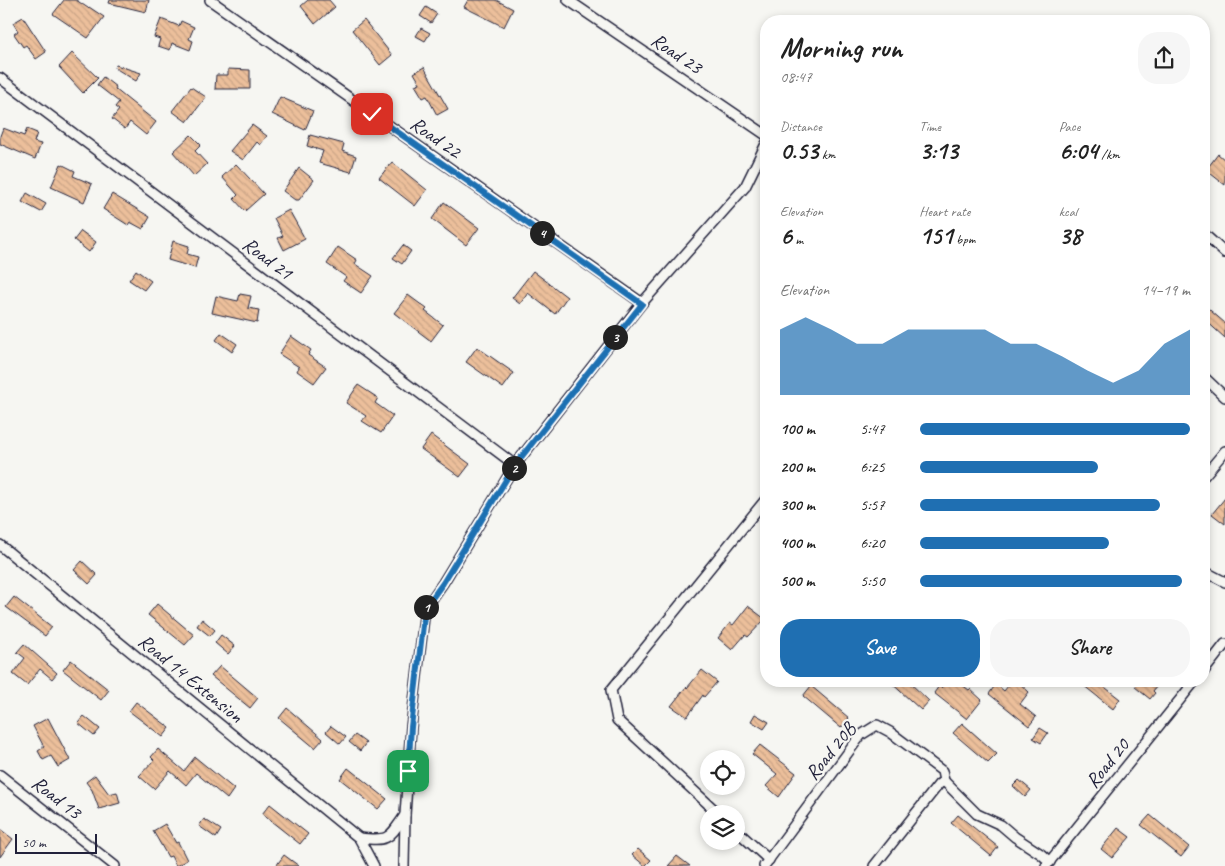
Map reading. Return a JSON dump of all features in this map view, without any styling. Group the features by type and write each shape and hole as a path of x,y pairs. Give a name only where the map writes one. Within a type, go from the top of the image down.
{"street":[{"name":"Road 22","path":"210,0 642,304"},
{"name":"Road 23","path":"568,0 760,131"},
{"name":"Road 21","path":"0,78 515,465"},
{"path":"404,866 405,815 411,727 425,608 443,583 515,465 642,304 745,187 760,156"},
{"path":"1210,239 1225,253"},
{"path":"1210,383 1225,397"},
{"path":"1210,469 1225,451"},
{"path":"709,805 617,720 611,690 760,506"},
{"name":"Road 14 Extension","path":"0,545 359,838"},
{"path":"1210,574 1225,582"},
{"path":"1210,663 1225,644"},
{"name":"Road 20","path":"1048,864 1190,687"},
{"name":"Road 20B","path":"766,863 861,735 877,725 890,732 942,771 944,782"},
{"name":"Road 13","path":"0,775 115,866"},
{"path":"874,866 939,784 944,782 977,814 1001,825 1041,854 1048,864"},
{"path":"359,838 381,840 392,835 405,815"},
{"path":"359,838 374,866"},
{"path":"745,840 766,863"}],"building":[{"path":"64,0 76,0 104,17 88,38 53,14"},
{"path":"110,0 149,0 146,12 109,3"},
{"path":"308,0 329,0 335,7 315,24 301,6"},
{"path":"468,0 496,0 513,9 504,27 464,7"},
{"path":"426,7 437,14 431,23 420,16"},
{"path":"23,17 46,52 36,59 26,45 23,47 14,34 18,31 13,23"},
{"path":"161,19 179,26 181,21 194,27 189,39 193,41 190,50 172,43 170,50 158,46 160,39 154,37"},
{"path":"364,20 392,55 380,65 352,30"},
{"path":"421,28 430,33 425,41 416,36"},
{"path":"72,53 98,78 83,93 59,67"},
{"path":"116,65 141,73 136,81 115,68"},
{"path":"424,67 448,109 437,115 427,96 423,98 415,85 420,83 414,73"},
{"path":"228,69 250,70 250,89 215,89 216,75 228,75"},
{"path":"103,77 156,122 146,135 130,122 125,129 112,119 119,110 115,107 119,102 97,85"},
{"path":"191,87 206,97 187,122 172,111"},
{"path":"280,97 313,111 305,130 272,114"},
{"path":"252,125 267,136 260,145 257,142 243,160 230,151"},
{"path":"3,128 24,136 27,129 37,133 34,142 41,144 35,159 0,144"},
{"path":"191,135 201,145 195,151 207,164 194,176 173,152"},
{"path":"310,135 344,144 342,151 356,156 351,172 319,163 323,151 307,146"},
{"path":"1218,154 1225,160 1225,185 1210,173 1210,165"},
{"path":"392,162 427,190 415,206 379,178"},
{"path":"61,164 75,171 73,176 92,184 84,202 51,187"},
{"path":"236,164 264,194 245,211 234,199 238,195 222,177"},
{"path":"299,168 314,180 299,200 295,200 283,191"},
{"path":"27,193 46,204 41,212 22,202"},
{"path":"112,194 150,217 143,229 130,222 128,225 103,209"},
{"path":"444,202 479,228 466,245 432,219"},
{"path":"289,210 305,239 284,250 278,238 283,236 274,218"},
{"path":"81,231 96,242 89,252 74,240"},
{"path":"173,241 189,246 187,254 198,257 195,268 168,260"},
{"path":"403,245 411,251 402,264 393,258"},
{"path":"338,247 357,260 355,264 373,276 361,293 343,281 346,277 327,264"},
{"path":"136,270 151,281 144,290 129,280"},
{"path":"533,271 567,297 555,314 528,293 520,304 512,298"},
{"path":"240,294 251,296 248,308 259,310 257,323 212,313 216,296 238,301"},
{"path":"408,295 427,309 425,311 443,325 431,341 394,313"},
{"path":"1210,310 1225,323 1225,338 1210,324"},
{"path":"221,333 237,344 232,352 216,340"},
{"path":"291,336 311,350 308,355 326,367 314,383 297,371 299,367 279,354"},
{"path":"477,347 514,373 503,388 466,362"},
{"path":"358,385 378,398 375,403 393,416 381,433 362,421 366,416 346,403"},
{"path":"431,435 470,464 460,477 421,449"},
{"path":"1225,498 1225,524 1212,514"},
{"path":"82,561 97,575 89,584 74,570"},
{"path":"14,597 52,627 45,636 6,607"},
{"path":"157,604 194,635 185,645 148,615"},
{"path":"748,606 760,615 760,624 748,637 745,635 732,650 718,638 730,623 733,625"},
{"path":"202,619 215,630 210,636 197,626"},
{"path":"221,635 235,646 228,654 215,643"},
{"path":"24,644 57,673 52,679 40,669 27,685 13,674 25,658 17,652"},
{"path":"71,660 109,690 101,700 63,670"},
{"path":"220,666 258,698 250,708 211,676"},
{"path":"702,670 717,682 704,697 703,695 687,717 671,706"},
{"path":"812,687 849,718 841,728 803,696"},
{"path":"896,687 914,687 929,701 921,710"},
{"path":"938,687 965,687 982,700 967,719 934,693"},
{"path":"994,687 999,687 1004,691 1007,687 1024,687 1029,692 1020,704 1036,717 1029,726 989,694"},
{"path":"1086,687 1105,687 1120,699 1113,709"},
{"path":"1135,687 1156,687 1153,691 1155,693 1150,699"},
{"path":"136,702 170,728 163,737 129,711"},
{"path":"287,708 323,739 315,748 279,718"},
{"path":"755,714 769,722 764,729 751,721"},
{"path":"84,716 100,729 94,736 78,723"},
{"path":"48,718 70,760 58,767 51,756 43,760 38,751 44,747 33,726"},
{"path":"962,723 997,754 988,763 953,733"},
{"path":"331,726 346,737 340,744 326,732"},
{"path":"1040,728 1048,733 1041,743 1033,738"},
{"path":"355,735 366,743 360,751 349,742"},
{"path":"760,745 796,773 779,797 766,786 777,774 752,754"},
{"path":"158,749 184,771 195,757 234,789 227,799 196,773 186,785 170,771 154,789 139,776 154,760 151,757"},
{"path":"348,768 387,799 378,809 340,779"},
{"path":"95,775 109,794 117,792 120,803 99,809 92,790 86,782"},
{"path":"1019,780 1031,790 1025,797 1013,786"},
{"path":"270,804 308,834 300,844 262,814"},
{"path":"958,815 998,847 991,856 951,823"},
{"path":"1150,815 1189,847 1181,857 1141,825"},
{"path":"204,819 221,830 216,838 199,826"},
{"path":"165,824 176,843 178,842 187,860 176,866 171,856 168,857 153,831"},
{"path":"1118,828 1130,837 1112,858 1101,849"},
{"path":"0,829 13,839 0,857"},
{"path":"638,849 651,860 645,866 632,855"},
{"path":"284,855 299,866 276,866"},
{"path":"677,856 690,866 668,866"}],"route":[{"path":"372,114 642,304 515,465 443,583 425,608 411,727 408,771"}]}
